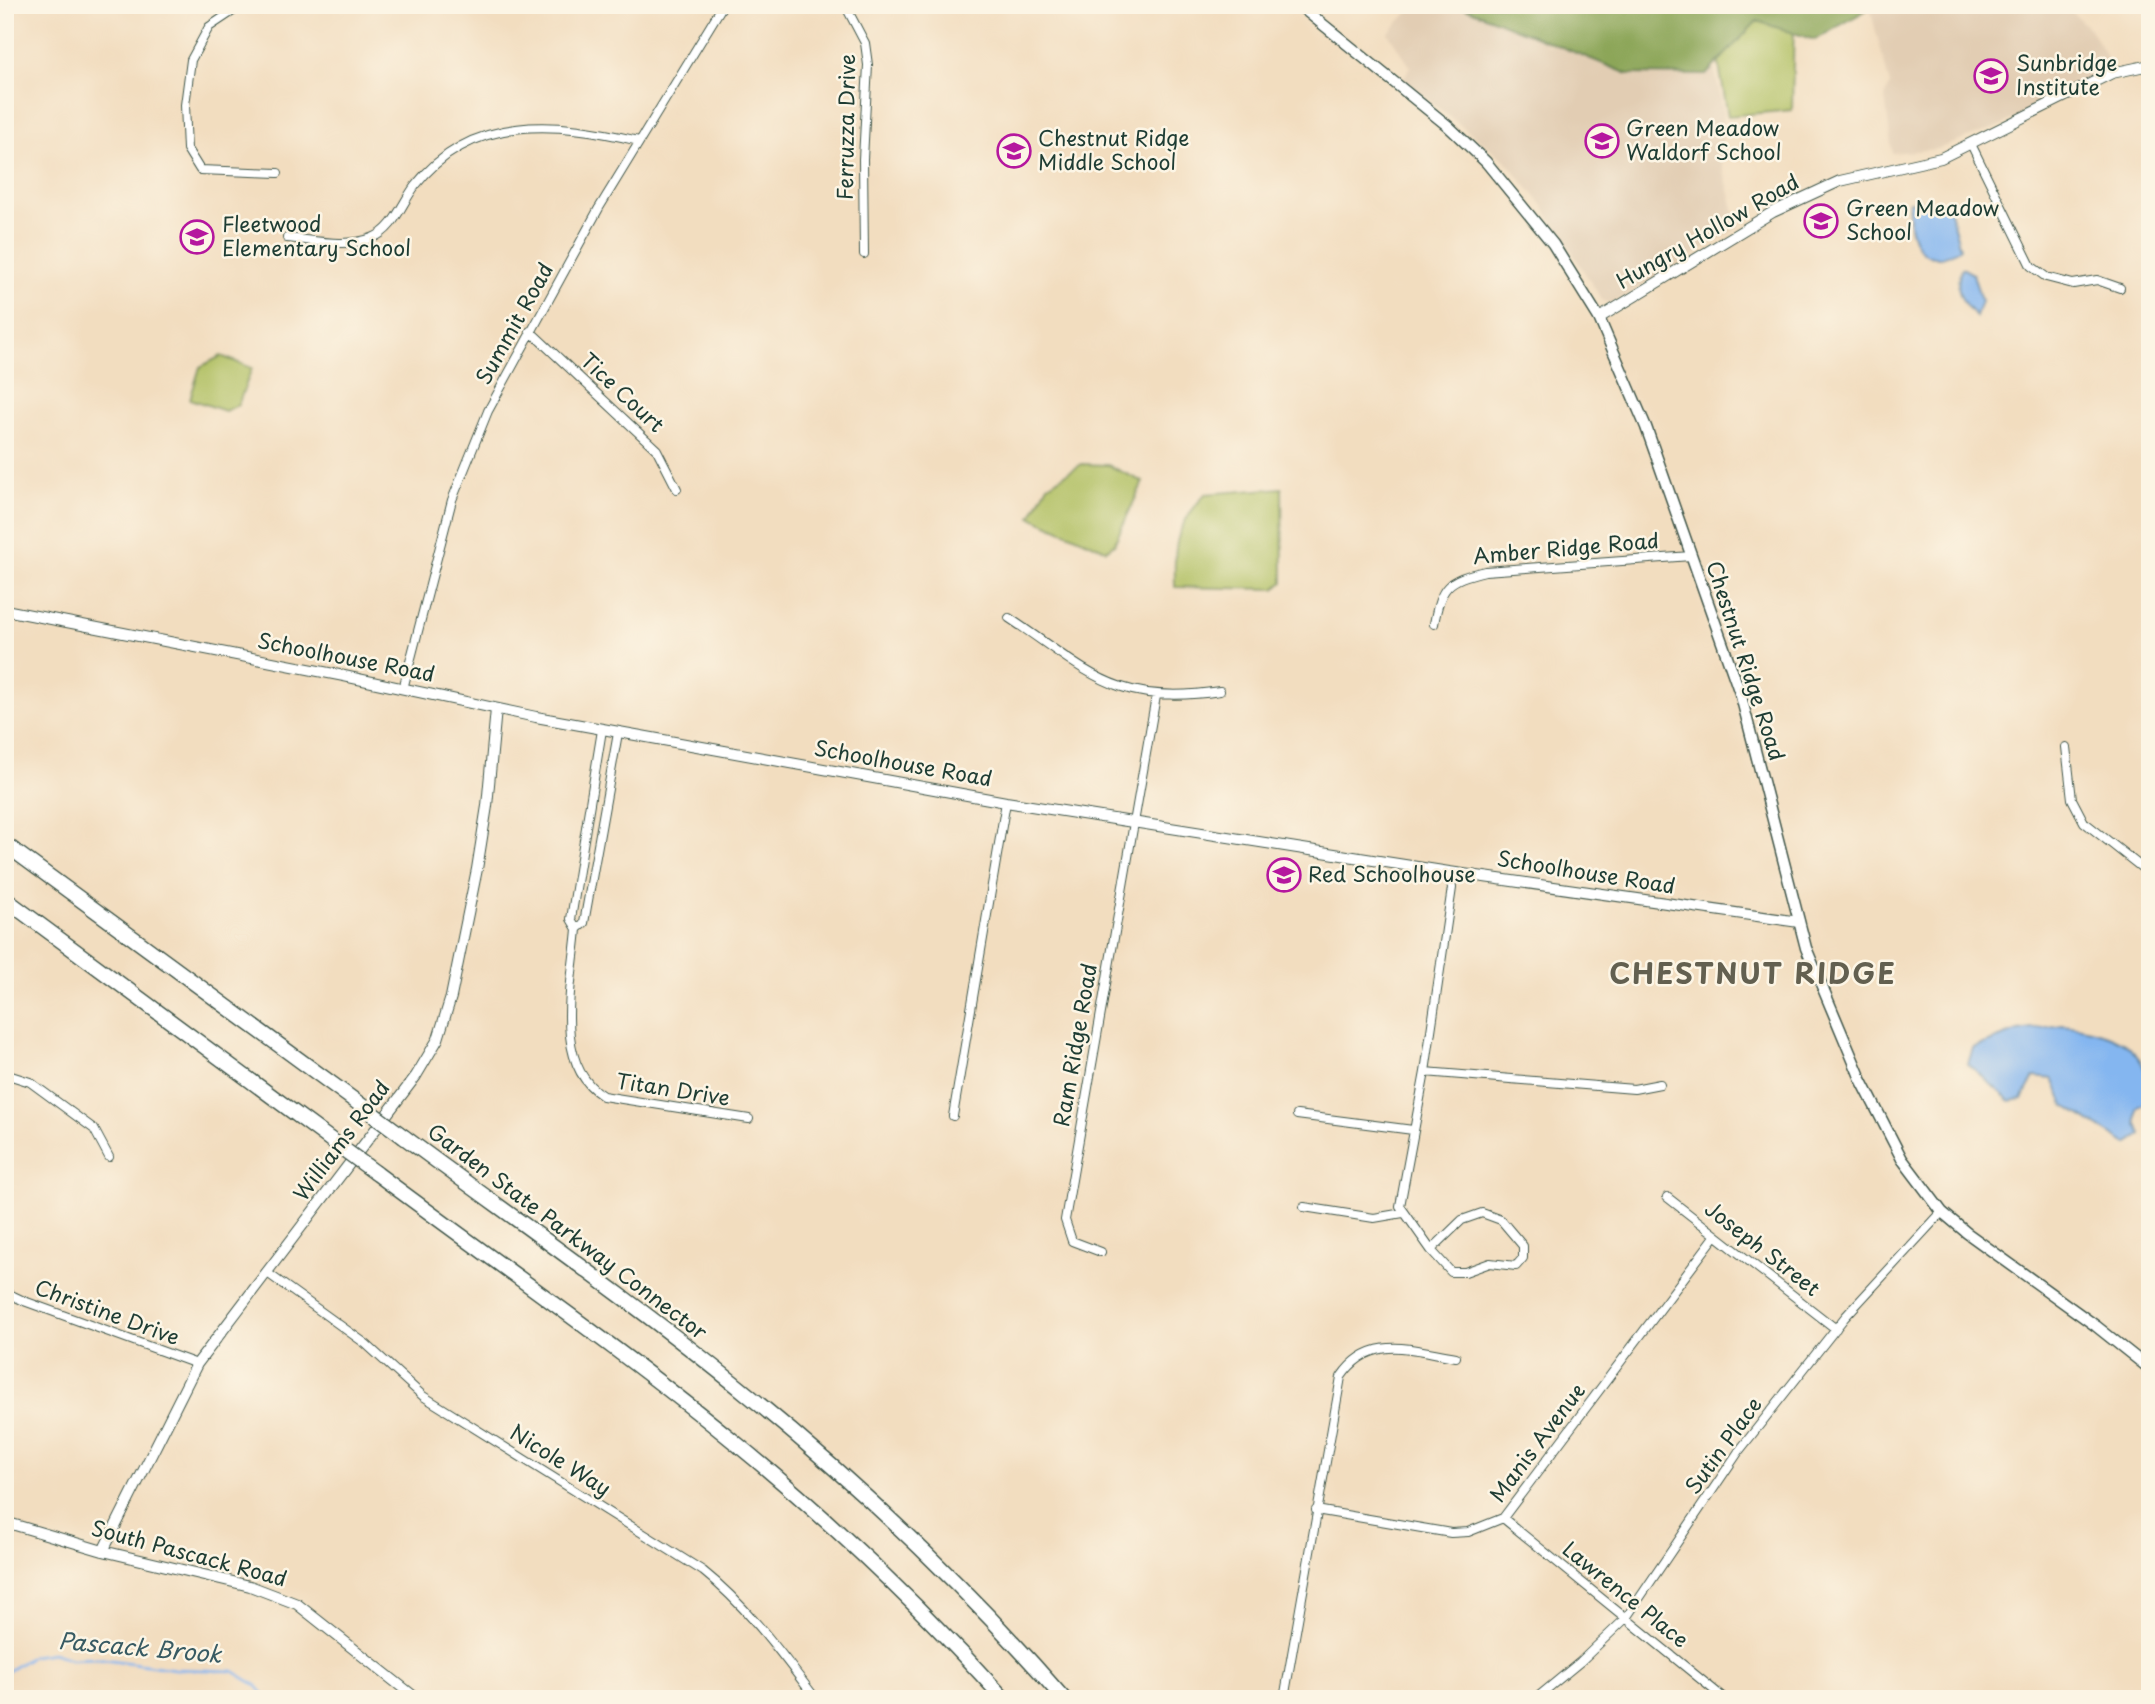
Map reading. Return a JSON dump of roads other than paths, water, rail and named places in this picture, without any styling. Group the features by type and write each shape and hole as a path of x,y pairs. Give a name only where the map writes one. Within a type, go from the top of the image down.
{"highway":[{"name":"Garden State Parkway Connector","path":"5,842 692,1351 800,1438 936,1563 1064,1699"},
{"path":"5,899 606,1342 742,1448 881,1572 1004,1699"}],"main road":[{"name":"Chestnut Ridge Road","path":"1307,8 1448,126 1486,162 1553,244 1600,318 1646,426 1741,696 1799,922 1834,1018 1885,1129 1921,1186 1942,1212 1995,1256 2095,1325 2150,1369"}],"street":[{"path":"242,5 209,27 191,60 185,105 187,149 200,170 278,173"},
{"name":"Summit Road","path":"403,689 462,471 500,385 639,141 723,5"},
{"name":"Ferruzza Drive","path":"845,5 865,43 868,65 863,159 864,254"},
{"name":"Hungry Hollow Road","path":"1600,318 1773,212 1840,181 1941,158 2112,73 2150,65"},
{"path":"287,238 341,242 372,238 399,215 413,189 435,161 453,148 475,139 524,128 563,127 639,141"},
{"path":"1971,144 2031,266 2046,277 2073,284 2097,280 2120,288"},
{"name":"Tice Court","path":"530,331 657,450 677,489"},
{"name":"Amber Ridge Road","path":"1434,624 1439,598 1447,585 1463,576 1485,571 1691,556"},
{"name":"Schoolhouse Road","path":"5,610 602,730 1006,802 1449,872 1799,922"},
{"path":"1009,618 1098,680 1156,696 1220,691"},
{"path":"1134,822 1156,696"},
{"name":"Williams Road","path":"103,1551 197,1364 416,1076 438,1039 451,997 477,869 487,806 496,709"},
{"name":"Titan Drive","path":"602,730 571,919 577,929 570,1037 579,1074 590,1088 603,1096 749,1119"},
{"name":"Titan Drive","path":"577,929 584,923 618,733"},
{"path":"2066,747 2072,799 2084,822 2150,874"},
{"path":"953,1116 1006,802"},
{"name":"Ram Ridge Road","path":"1101,1252 1072,1241 1065,1220 1116,912 1134,822"},
{"path":"1431,1251 1462,1220 1482,1213 1501,1220 1523,1246 1525,1254 1516,1266 1490,1263 1455,1273 1444,1268 1431,1251 1403,1213 1400,1206 1425,1072 1452,888 1449,872"},
{"path":"1425,1072 1634,1089 1660,1084"},
{"path":"5,1074 30,1083 94,1129 108,1157"},
{"path":"1297,1115 1413,1130"},
{"name":"Joseph Street","path":"1667,1196 1836,1329"},
{"path":"1304,1207 1374,1218 1403,1213"},
{"name":"Sutin Place","path":"1535,1699 1580,1662 1626,1618 1740,1451 1836,1329 1942,1212"},
{"name":"Manis Avenue","path":"1316,1510 1451,1533 1468,1532 1503,1518 1716,1235"},
{"name":"Nicole Way","path":"266,1272 366,1344 423,1396 703,1571 731,1593 816,1699"},
{"name":"Christine Drive","path":"5,1292 197,1364"},
{"path":"1284,1699 1336,1389 1348,1366 1363,1353 1377,1348 1456,1357"},
{"name":"Lawrence Place","path":"1503,1518 1725,1699"},
{"name":"South Pascack Road","path":"5,1522 103,1551 250,1587 297,1604 417,1699"}],"water":[{"path":"1909,201 1949,208 1960,248 1935,257 1926,254 1919,247 1910,226"},
{"path":"1962,268 1973,274 1981,301 1976,317 1960,294 1958,282"},
{"path":"2063,1025 2097,1031 2112,1037 2135,1053 2143,1066 2150,1100 2137,1108 2136,1121 2141,1135 2127,1144 2064,1105 2053,1079 2034,1077 2022,1099 2010,1101 1968,1064 1973,1048 2018,1031"}],"waterway":[{"name":"Pascack Brook","path":"5,1673 32,1656 53,1653 71,1659 97,1658 175,1669 233,1671 256,1685 268,1699"}],"place":[{"name":"Sunbridge Institute","path":"1991,76"},
{"name":"Green Meadow Waldorf School","path":"1602,141"},
{"name":"Chestnut Ridge Middle School","path":"1014,151"},
{"name":"Green Meadow School","path":"1821,221"},
{"name":"Fleetwood Elementary School","path":"197,237"},
{"name":"Red Schoolhouse","path":"1284,875"}],"district":[{"name":"CHESTNUT RIDGE","path":"1753,974"}]}
